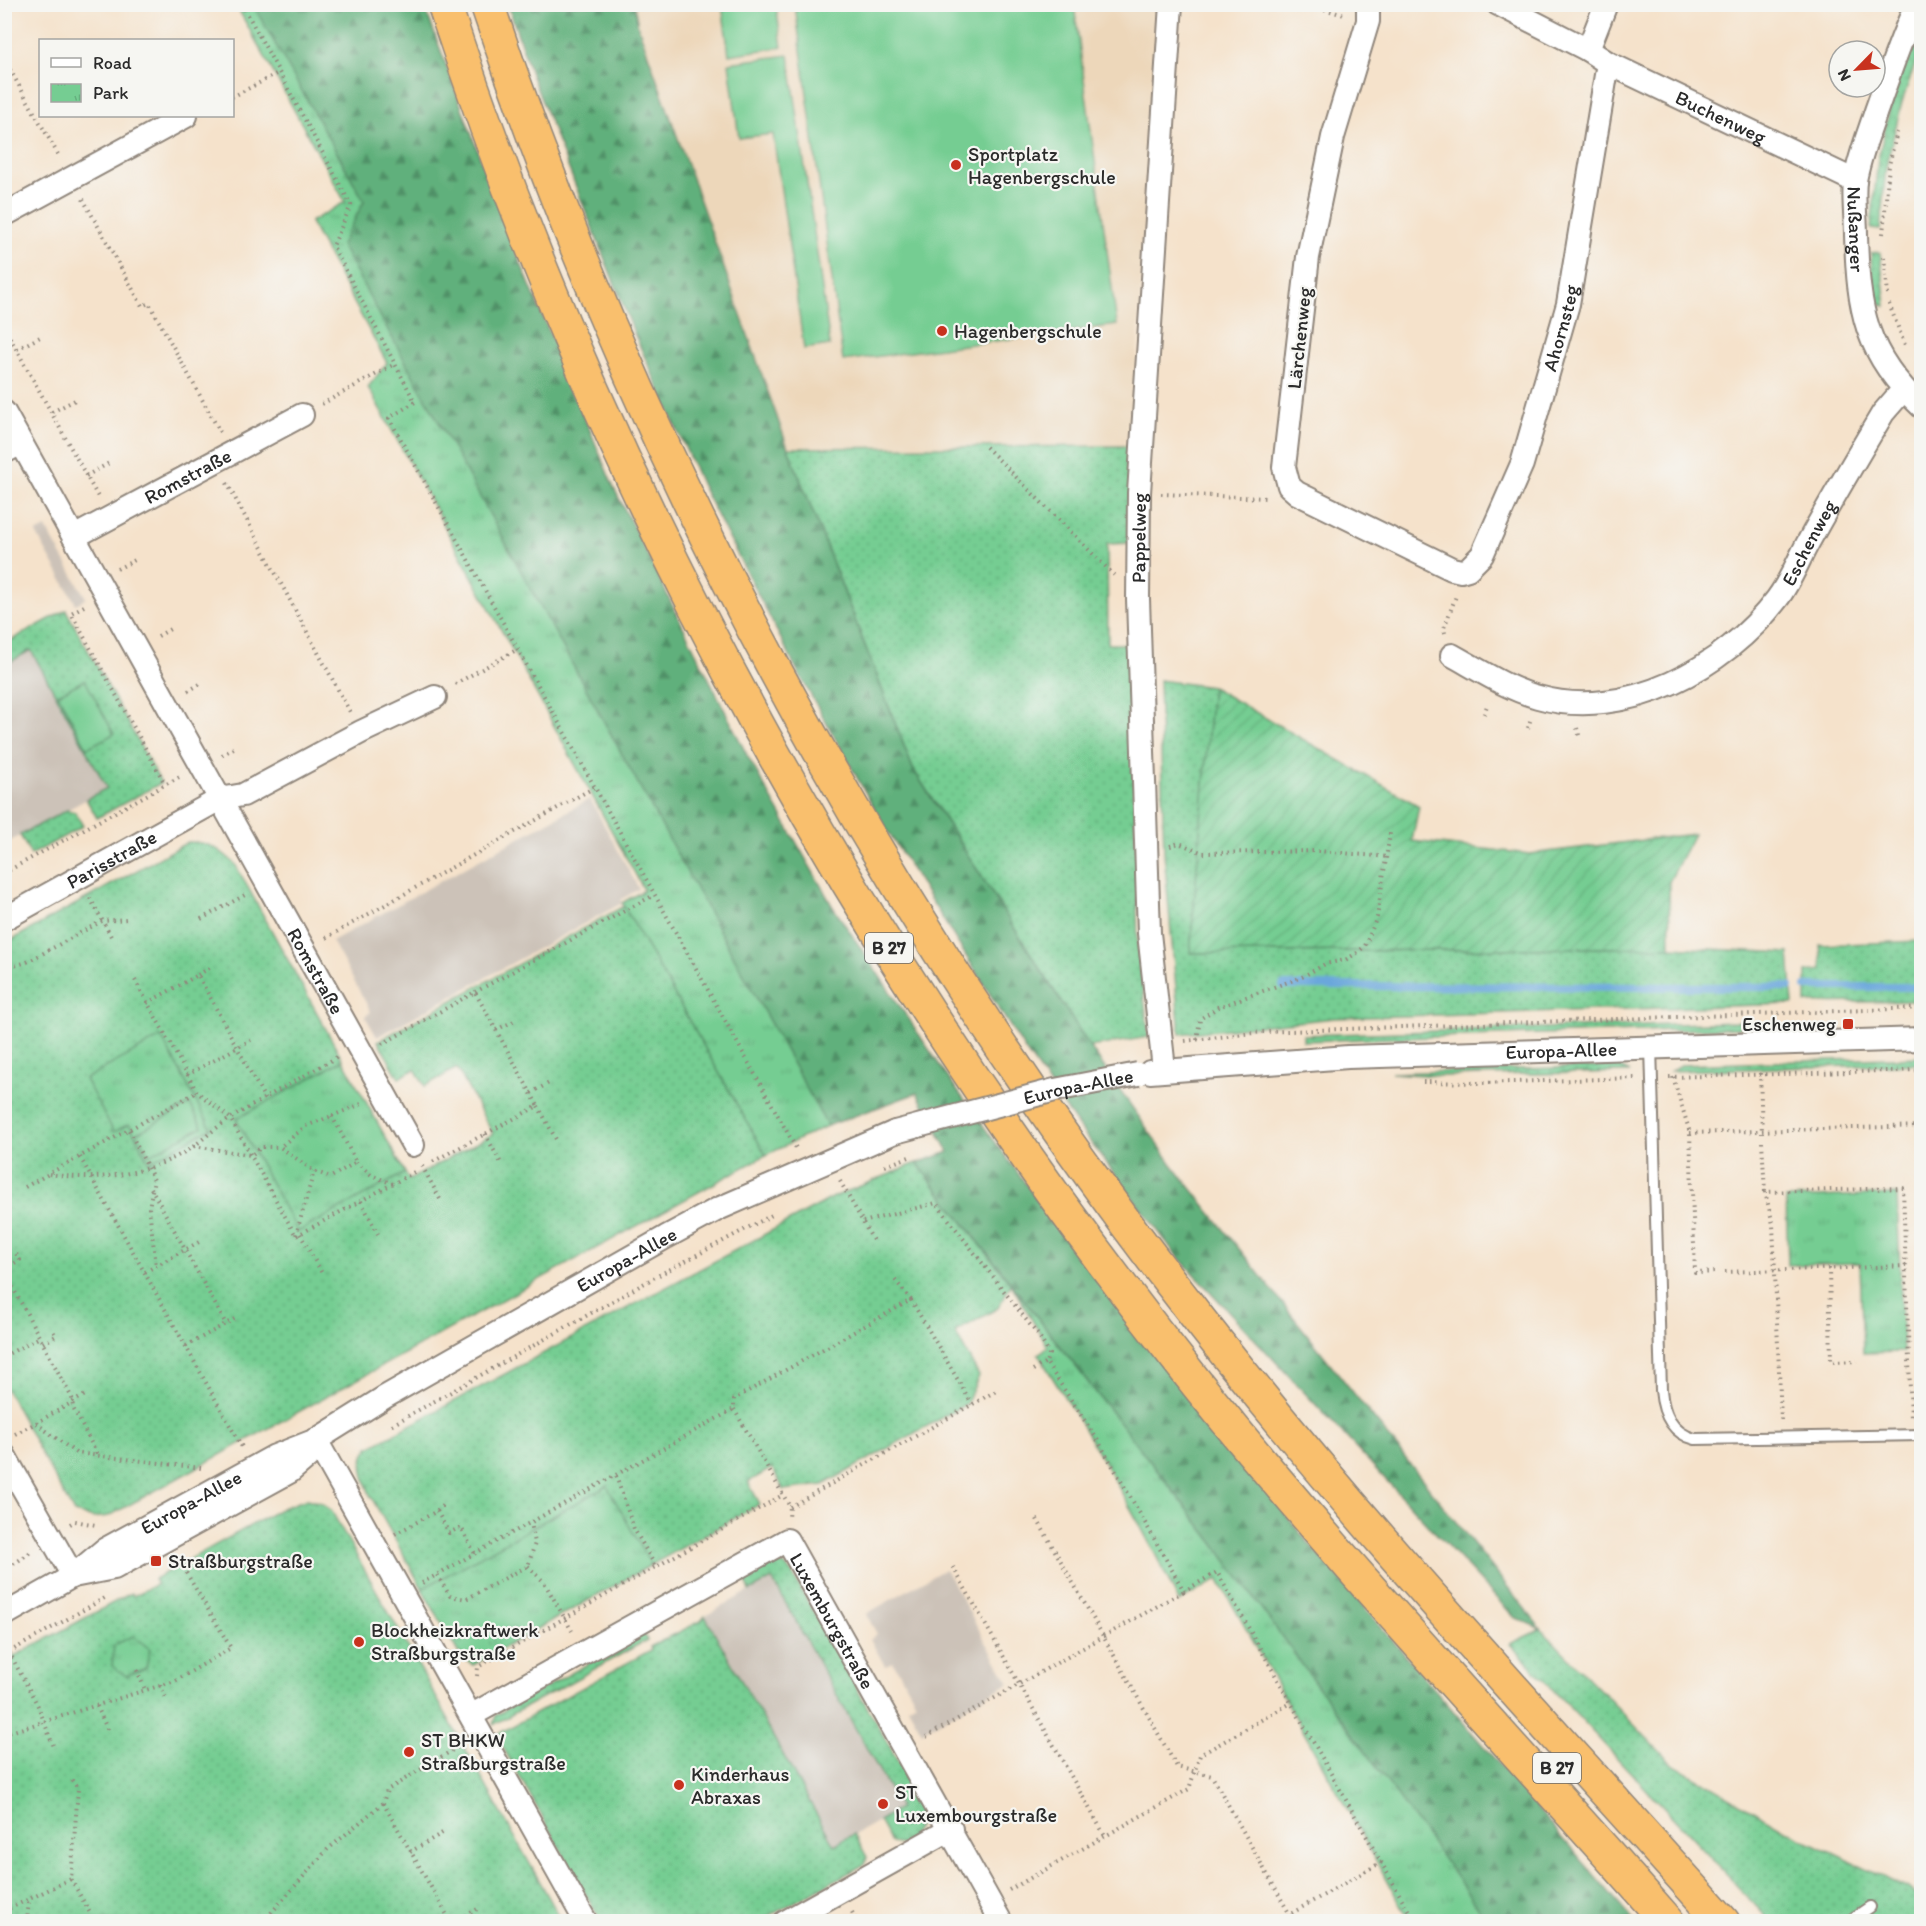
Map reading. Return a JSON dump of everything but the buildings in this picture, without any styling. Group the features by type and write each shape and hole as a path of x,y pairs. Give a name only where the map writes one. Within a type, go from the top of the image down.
{"highway":[{"name":"B 27","path":"444,4 488,129 551,291 640,493 721,657 758,724 847,880 954,1050 1054,1194 1197,1384 1369,1587 1661,1913"},
{"name":"B 27","path":"487,4 559,201 646,409 715,552 789,695 884,862 1010,1058 1129,1227 1286,1427 1461,1630 1723,1922"},
{"name":"B 27","path":"1461,1630 1661,1913"}],"street":[{"name":"Pappelweg","path":"1164,1070 1149,933 1138,599 1139,493 1172,4"},
{"name":"Buchenweg","path":"1498,4 1588,50 1608,63 1855,181"},
{"path":"1588,50 1606,4"},
{"name":"Nußanger","path":"1917,4 1892,65 1855,181 1857,268 1864,322 1881,361 1903,390 1922,407"},
{"name":"Lärchenweg","path":"1289,486 1284,467 1308,257 1333,137 1368,13"},
{"name":"Ahornsteg","path":"1461,572 1468,569 1482,555 1522,464 1568,304 1608,63"},
{"path":"4,215 184,117"},
{"name":"Eschenweg","path":"1452,655 1495,679 1537,697 1571,704 1610,702 1642,695 1692,671 1734,644 1778,598 1883,413 1903,390"},
{"name":"Romstraße","path":"4,412 413,1145"},
{"name":"Romstraße","path":"74,537 302,415"},
{"path":"1289,486 1329,510 1440,565 1461,572"},
{"path":"219,799 243,795 361,732 435,697"},
{"name":"Parisstraße","path":"4,919 219,799"},
{"name":"Europa-Allee","path":"4,1615 73,1576 104,1550 254,1467 316,1440 666,1237 718,1209 895,1132 1055,1090 1164,1070 1348,1057 1922,1039"},
{"path":"316,1440 586,1922"},
{"name":"Europa-Allee","path":"73,1576 114,1568 264,1486 302,1464 312,1453 316,1440"},
{"path":"4,1455 73,1576"},
{"name":"Luxemburgstraße","path":"472,1715 788,1540 1001,1922"},
{"path":"785,1922 951,1829"}],"lane":[{"path":"4,459 24,448"},
{"path":"1651,1047 1663,1406 1675,1428 1687,1437 1916,1435"},
{"path":"1848,1922 1870,1907"}],"path":[{"path":"242,4 351,205 333,246 415,402 389,418 796,1148 824,1164"},
{"path":"1307,4 1368,13"},
{"path":"4,59 142,306 149,303 361,732"},
{"path":"234,96 280,72"},
{"path":"1882,241 1889,165 1899,124"},
{"path":"1884,252 1889,303 1906,346"},
{"path":"4,327 110,518"},
{"path":"17,349 40,336"},
{"path":"302,415 395,364"},
{"path":"52,412 75,400"},
{"path":"986,447 1138,599"},
{"path":"86,476 109,463"},
{"path":"1139,493 1265,499 1289,486"},
{"path":"1452,655 1444,628 1459,589 1461,572"},
{"path":"106,594 71,613 165,784"},
{"path":"435,697 518,649"},
{"path":"4,873 237,746"},
{"path":"304,950 595,787"},
{"path":"1197,1040 1200,1019 1218,1006 1302,977 1325,964 1345,960 1365,946 1377,917 1390,833"},
{"path":"1146,853 1179,843 1203,853 1319,851 1388,856"},
{"path":"80,878 113,940"},
{"path":"201,919 267,884"},
{"path":"475,992 654,895"},
{"path":"4,969 27,962 102,921 127,919"},
{"path":"147,1002 211,967"},
{"path":"198,975 265,1098"},
{"path":"49,1174 124,1175 151,1169 194,1146 230,1118 197,1092 135,980"},
{"path":"1162,1044 1262,1032 1922,1008"},
{"path":"1757,1013 1762,1132"},
{"path":"496,1030 514,1021"},
{"path":"187,1076 251,1040"},
{"path":"1421,1082 1479,1083 1922,1070"},
{"path":"1673,1077 1690,1133 1695,1273 1716,1272"},
{"path":"531,1093 549,1083"},
{"path":"26,1186 197,1092"},
{"path":"280,1147 306,1126 383,1092"},
{"path":"538,1106 558,1143"},
{"path":"332,1116 356,1162 371,1175 393,1184"},
{"path":"1690,1133 1922,1126"},
{"path":"129,1130 151,1169 154,1180 149,1230 156,1266"},
{"path":"485,1134 502,1165"},
{"path":"1762,1142 1765,1192 1773,1224 1782,1437"},
{"path":"413,1145 440,1199"},
{"path":"194,1146 251,1155 262,1147 280,1147 315,1171 331,1177 356,1162"},
{"path":"80,1156 254,1467"},
{"path":"882,1167 912,1156"},
{"path":"315,1171 298,1235 322,1275"},
{"path":"831,1187 851,1179"},
{"path":"152,1188 226,1324"},
{"path":"1765,1192 1903,1188 1916,1435"},
{"path":"847,1194 873,1242"},
{"path":"361,1201 378,1233"},
{"path":"863,1222 936,1203 1041,1339 1049,1354 1046,1362 1033,1370"},
{"path":"382,1430 649,1280 777,1213"},
{"path":"144,1272 199,1242"},
{"path":"15,1252 20,1260 4,1270 40,1337 98,1457"},
{"path":"1725,1272 1907,1264"},
{"path":"1828,1268 1831,1362 1857,1361"},
{"path":"896,1280 911,1299 972,1404"},
{"path":"788,1540 790,1507 734,1408 734,1399 911,1299"},
{"path":"186,1346 238,1317"},
{"path":"43,1343 56,1336 52,1329"},
{"path":"4,1356 40,1337"},
{"path":"1046,1362 1099,1442 1184,1591"},
{"path":"790,1507 996,1391"},
{"path":"4,1440 87,1394"},
{"path":"403,1594 734,1408"},
{"path":"36,1422 76,1453 211,1469"},
{"path":"615,1476 634,1529 656,1567"},
{"path":"472,1715 478,1667 783,1495"},
{"path":"418,1521 437,1511 445,1503"},
{"path":"437,1511 450,1533 461,1527 475,1554"},
{"path":"1037,1520 1177,1767 1212,1776 1294,1922"},
{"path":"437,1575 450,1596 466,1599 528,1566 535,1543 531,1523"},
{"path":"167,1562 187,1551"},
{"path":"4,1555 11,1568"},
{"path":"4,1734 175,1681 231,1648 177,1557"},
{"path":"528,1566 544,1582 563,1619 585,1652"},
{"path":"953,1567 1105,1836"},
{"path":"905,1748 1217,1572 1415,1922"},
{"path":"53,1745 44,1722 7,1653 118,1590"},
{"path":"137,1670 145,1690"},
{"path":"160,1685 167,1700"},
{"path":"990,1901 1189,1789 1200,1755 1291,1703"},
{"path":"96,1706 108,1731"},
{"path":"263,1922 327,1850 382,1803 387,1790 414,1772 483,1735"},
{"path":"72,1780 78,1789 71,1879 95,1922"},
{"path":"382,1803 453,1922 479,1908"},
{"path":"410,1852 444,1832"},
{"path":"1276,1922 1382,1862"},
{"path":"4,1911 71,1879"},
{"path":"27,1922 29,1900"}],"shaded area":[{"name":"Hagenbergschule","path":"634,5 1159,5 1131,446 788,448 638,26"},
{"path":"46,528 86,598 76,604 36,533"},
{"path":"31,650 107,788 5,844 4,660 8,658 11,661"},
{"path":"590,799 639,889 620,900 622,903 377,1037 365,1016 371,1012 332,941"},
{"path":"945,1569 1009,1683 922,1732 908,1707 916,1702 893,1662 885,1666 870,1639 877,1634 866,1614"},
{"path":"771,1579 900,1809 834,1846 705,1616"}],"green space":[{"path":"236,5 253,5 364,201 341,245 827,1126 766,1155 622,903 644,890 368,387 387,363 310,222 345,202"},
{"path":"253,5 424,5 505,225 613,486 747,755 833,907 951,1082 1106,1293 1301,1534 1634,1921 1488,1921 1213,1542 917,1163 949,1152 917,1093 827,1126 341,245 364,201"},
{"path":"508,5 634,5 638,26 788,448 913,769 1090,1047 1171,1163 1541,1629 1514,1617 1177,1256 1079,1127 1027,1053 882,822 799,674 703,488 635,335 531,74"},
{"path":"722,5 776,5 782,47 729,55"},
{"name":"Sportplatz Hagenbergschule","path":"795,5 1074,5 1117,325 843,361"},
{"path":"1909,47 1920,50 1902,102 1886,167 1880,230 1871,229 1878,159 1892,99"},
{"path":"789,55 830,345 804,349 773,134 739,138 729,63"},
{"path":"1880,252 1886,306 1878,303 1872,279 1871,253"},
{"path":"1131,446 1131,543 1107,544 1108,644 1131,644 1138,951 1149,1037 1090,1047 913,769 788,448"},
{"path":"66,610 161,783 97,818 86,799 107,788 31,650 10,662 5,651 4,644"},
{"path":"85,680 114,734 87,748 58,694"},
{"path":"1159,680 1212,687 1191,953 1670,947 1789,953 1793,1004 1335,1018 1180,1034 1164,853"},
{"path":"1212,687 1419,806 1412,841 1530,854 1694,834 1669,882 1670,947 1190,953"},
{"path":"67,810 75,812 83,826 31,855 20,835"},
{"path":"188,842 214,847 235,864 409,1180 493,1134 457,1068 425,1086 415,1069 399,1078 378,1041 624,906 766,1155 109,1516 93,1518 74,1513 5,1387 4,944"},
{"path":"1921,941 1921,1001 1806,1003 1806,972 1822,970 1820,945"},
{"path":"1740,1022 1740,1028 1303,1041 1303,1035"},
{"path":"161,1037 211,1128 149,1162 129,1124 114,1132 85,1079"},
{"path":"1921,1057 1921,1064 1671,1071 1681,1065"},
{"path":"343,1060 405,1173 298,1232 236,1119"},
{"path":"1618,1066 1630,1072 1441,1076 1391,1073"},
{"path":"190,1104 202,1127 149,1155 137,1133"},
{"path":"917,1163 1011,1284 998,1308 955,1332 979,1376 966,1404 823,1485 784,1490 772,1468 748,1482 760,1504 473,1665 458,1652 370,1495 362,1464 369,1447 836,1196"},
{"path":"1897,1194 1903,1352 1863,1353 1860,1263 1788,1265 1786,1198"},
{"path":"1011,1284 1213,1542 1488,1921 1410,1921 1218,1579 1179,1602 1130,1507 1038,1354 1048,1347"},
{"path":"607,1486 651,1565 473,1665 458,1652 422,1589"},
{"path":"307,1499 321,1503 331,1510 562,1921 5,1921 4,1662 131,1593 133,1596 157,1584 154,1579 282,1508"},
{"path":"775,1564 784,1565 791,1572 919,1799 921,1819 919,1825 902,1845 891,1842 879,1821 900,1808 772,1579 750,1591 746,1582 747,1575"},
{"name":"Kinderhaus Abraxas","path":"705,1616 834,1845 854,1834 867,1857 865,1864 760,1921 601,1921 496,1735 651,1650 650,1647 701,1621"},
{"path":"1541,1629 1671,1763 1787,1831 1908,1889 1921,1901 1921,1921 1770,1921 1510,1644"},
{"path":"643,1633 647,1640 493,1725 496,1715"},
{"path":"133,1636 150,1649 146,1668 126,1676 112,1666 114,1645"}],"waterway":[{"path":"1283,986 1790,987"},
{"path":"1806,987 1922,987"}],"place":[{"name":"Sportplatz Hagenbergschule","path":"956,165"},
{"name":"Hagenbergschule","path":"942,331"},
{"name":"Eschenweg","path":"1848,1024"},
{"name":"Straßburgstraße","path":"156,1561"},
{"name":"Blockheizkraftwerk Straßburgstraße","path":"359,1642"},
{"name":"ST BHKW Straßburgstraße","path":"409,1752"},
{"name":"Kinderhaus Abraxas","path":"679,1785"},
{"name":"ST Luxembourgstraße","path":"883,1804"}]}
